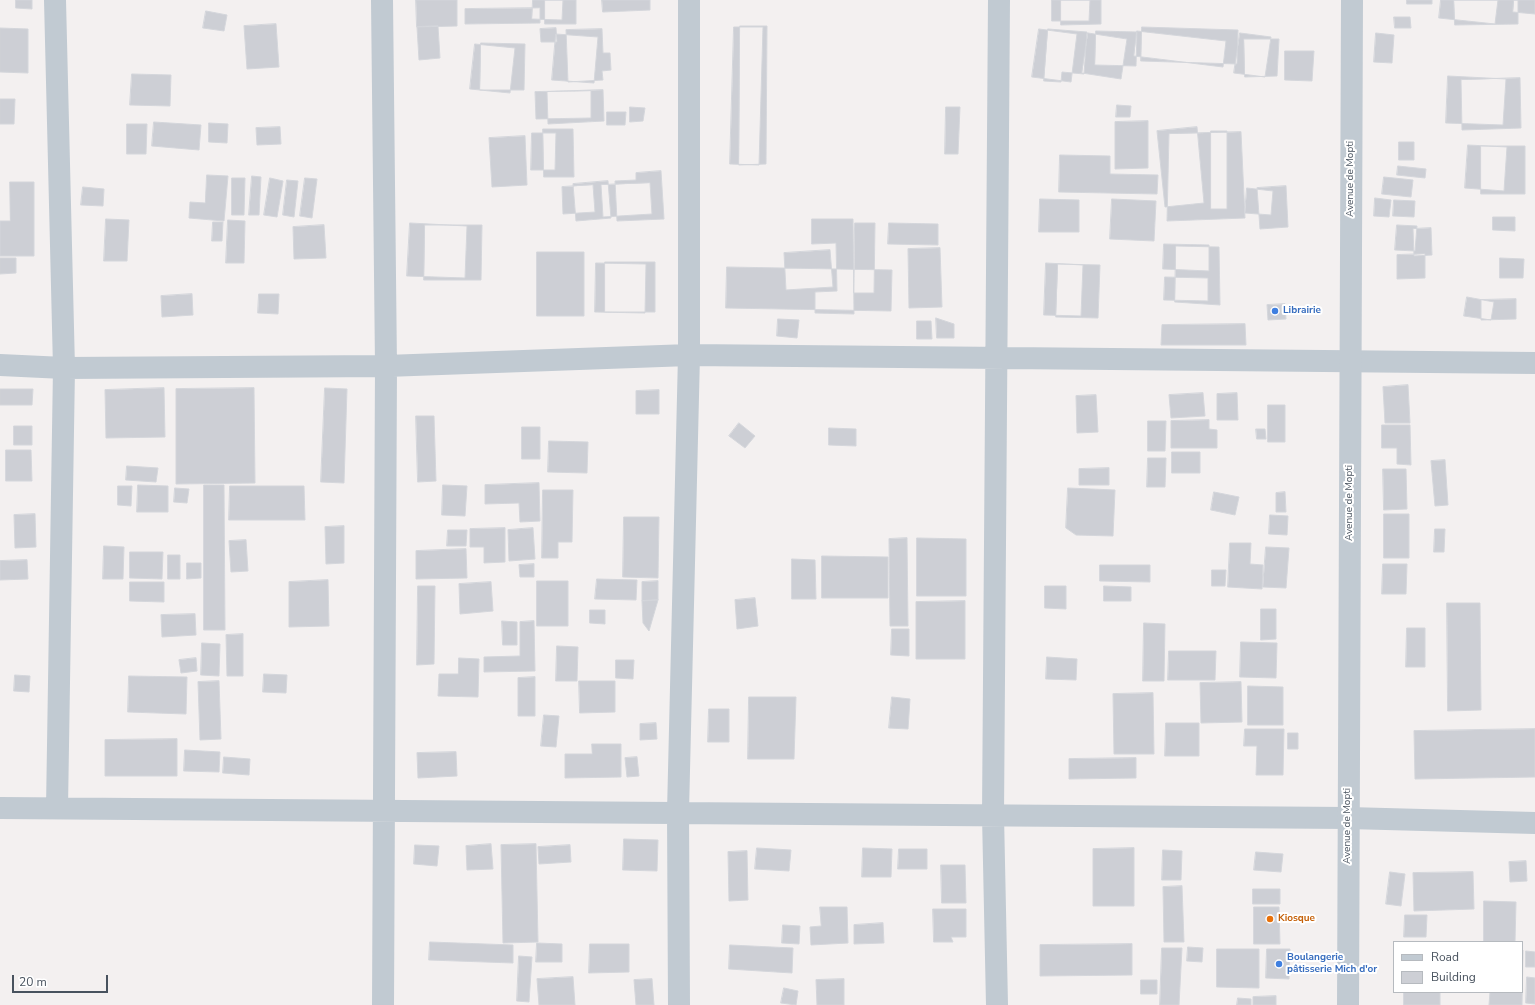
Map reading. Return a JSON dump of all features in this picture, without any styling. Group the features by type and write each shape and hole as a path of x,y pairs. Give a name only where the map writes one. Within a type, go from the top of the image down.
{"street":[{"path":"55,0 64,368 57,808"},
{"path":"382,0 386,366 383,1005"},
{"path":"679,1005 678,812 689,355 689,0"},
{"path":"996,1005 993,815 999,0"},
{"name":"Avenue de Mopti","path":"1348,1005 1352,0"},
{"path":"0,365 64,368 386,366 689,355 1535,363"},
{"path":"0,808 1348,818 1535,823"}],"building":[{"path":"16,0 32,0 32,9 16,8"},
{"path":"416,0 457,0 457,26 417,27"},
{"path":"533,0 563,0 562,20 532,19"},
{"path":"545,0 576,0 576,24 545,24"},
{"path":"602,0 650,0 650,10 603,12"},
{"path":"1052,0 1090,0 1089,21 1052,21"},
{"path":"1061,0 1101,0 1101,24 1061,25"},
{"path":"1407,0 1432,0 1432,4 1407,4"},
{"path":"1441,0 1498,0 1495,24 1439,18"},
{"path":"1454,0 1518,0 1518,24 1455,25"},
{"path":"1514,0 1535,0 1535,14 1513,12"},
{"path":"540,8 540,23 465,24 465,9"},
{"path":"206,11 227,15 224,31 203,28"},
{"path":"1394,17 1410,17 1411,28 1395,28"},
{"path":"276,24 279,67 247,69 244,26"},
{"path":"438,26 440,58 419,60 417,27"},
{"path":"740,26 767,26 766,164 739,165"},
{"path":"734,27 763,27 759,165 730,164"},
{"path":"1142,27 1238,30 1237,64 1141,61"},
{"path":"0,28 28,29 28,73 0,72"},
{"path":"556,28 557,42 541,42 540,29"},
{"path":"602,29 603,53 610,53 611,70 602,71 603,80 568,82 566,30"},
{"path":"1039,29 1077,34 1071,82 1032,77"},
{"path":"1048,29 1087,32 1084,74 1062,72 1061,82 1044,81"},
{"path":"1096,31 1137,32 1136,66 1095,65"},
{"path":"1137,31 1226,41 1223,67 1134,56"},
{"path":"1088,33 1127,39 1121,79 1082,73"},
{"path":"1240,33 1271,37 1265,77 1234,73"},
{"path":"1376,33 1394,35 1392,63 1374,62"},
{"path":"556,34 598,37 594,83 552,80"},
{"path":"1244,39 1279,39 1277,76 1245,77"},
{"path":"481,43 525,44 524,90 480,90"},
{"path":"475,44 515,48 510,93 470,89"},
{"path":"1285,51 1314,51 1312,81 1285,80"},
{"path":"132,74 171,75 170,106 130,105"},
{"path":"1448,76 1506,79 1503,125 1446,123"},
{"path":"1520,78 1521,128 1462,130 1461,80"},
{"path":"603,90 604,121 548,124 547,92"},
{"path":"591,91 591,118 536,119 535,92"},
{"path":"0,99 15,99 14,124 0,124"},
{"path":"1117,105 1131,106 1130,117 1116,117"},
{"path":"630,107 645,108 643,121 630,122"},
{"path":"946,107 960,107 958,154 945,154"},
{"path":"607,112 626,112 625,125 607,125"},
{"path":"1148,121 1148,168 1115,169 1115,122"},
{"path":"154,122 201,125 199,150 152,146"},
{"path":"209,123 228,124 227,143 209,142"},
{"path":"127,124 147,124 146,154 127,154"},
{"path":"280,127 281,144 257,145 256,128"},
{"path":"1197,127 1204,203 1165,207 1157,131"},
{"path":"543,129 573,129 574,177 544,177"},
{"path":"1211,131 1227,131 1227,209 1211,209"},
{"path":"1241,132 1245,218 1167,221 1169,134"},
{"path":"532,133 556,133 555,170 531,170"},
{"path":"525,136 527,185 492,187 489,138"},
{"path":"1399,142 1414,142 1414,160 1399,160"},
{"path":"1468,145 1507,147 1504,191 1465,188"},
{"path":"1481,146 1525,146 1525,194 1481,194"},
{"path":"1060,155 1110,156 1110,174 1158,175 1157,194 1059,192"},
{"path":"1398,166 1426,169 1425,178 1397,175"},
{"path":"661,171 664,219 617,221 615,181 636,180 636,173"},
{"path":"207,175 228,176 224,221 189,218 190,202 205,203"},
{"path":"252,176 261,177 259,215 249,215"},
{"path":"1384,177 1413,180 1411,197 1382,194"},
{"path":"232,178 245,178 244,215 232,215"},
{"path":"270,178 283,181 277,217 264,215"},
{"path":"305,178 317,179 312,218 300,216"},
{"path":"287,180 298,181 294,217 283,215"},
{"path":"608,181 611,218 576,221 573,184"},
{"path":"10,182 34,182 34,256 0,256 0,221 10,221"},
{"path":"650,183 652,214 603,217 601,185"},
{"path":"593,185 595,212 563,214 562,187"},
{"path":"1286,186 1288,227 1260,229 1257,188"},
{"path":"83,187 104,189 103,206 81,205"},
{"path":"1247,188 1273,191 1271,215 1245,213"},
{"path":"1375,198 1391,200 1389,217 1374,216"},
{"path":"1040,199 1079,200 1079,232 1039,232"},
{"path":"1112,199 1156,201 1154,241 1110,239"},
{"path":"1394,200 1415,201 1414,217 1393,216"},
{"path":"1493,217 1515,217 1515,231 1493,230"},
{"path":"106,219 129,220 127,261 104,261"},
{"path":"812,219 853,219 854,314 815,313 815,292 837,291 836,243 812,244"},
{"path":"228,220 245,221 244,263 226,263"},
{"path":"213,222 223,222 222,241 212,241"},
{"path":"410,223 467,226 465,278 407,276"},
{"path":"855,223 875,223 874,293 854,293"},
{"path":"889,223 938,224 938,245 888,244"},
{"path":"324,225 326,258 294,259 293,227"},
{"path":"425,225 482,225 481,280 424,280"},
{"path":"1397,225 1417,226 1415,251 1395,250"},
{"path":"1431,228 1432,255 1414,256 1413,229"},
{"path":"1164,244 1209,245 1209,271 1163,269"},
{"path":"1176,246 1219,247 1220,305 1175,302"},
{"path":"940,248 942,307 909,308 908,249"},
{"path":"830,250 833,287 786,290 784,253"},
{"path":"537,252 584,252 584,316 537,316"},
{"path":"1425,254 1425,278 1397,279 1397,255"},
{"path":"0,258 16,258 16,273 0,274"},
{"path":"1500,258 1524,259 1523,278 1500,278"},
{"path":"605,262 655,262 655,312 605,312"},
{"path":"596,263 646,264 645,313 595,312"},
{"path":"1046,263 1083,265 1081,316 1044,315"},
{"path":"1058,264 1100,265 1098,318 1056,317"},
{"path":"727,267 892,270 891,311 726,308"},
{"path":"1165,277 1208,278 1208,301 1164,300"},
{"path":"192,294 193,315 162,317 161,296"},
{"path":"259,294 279,294 278,314 258,313"},
{"path":"1467,297 1494,302 1491,320 1464,316"},
{"path":"1516,299 1516,319 1481,320 1481,300"},
{"path":"1285,304 1286,319 1268,320 1267,305"},
{"path":"936,318 954,324 954,338 937,338"},
{"path":"778,319 799,320 797,338 777,336"},
{"path":"917,321 931,321 932,339 917,339"},
{"path":"1245,324 1246,345 1161,345 1162,325"},
{"path":"1408,385 1410,423 1385,423 1383,387"},
{"path":"164,388 165,437 106,438 105,390"},
{"path":"254,388 255,483 176,484 176,389"},
{"path":"325,388 347,389 344,483 321,482"},
{"path":"0,389 33,389 32,405 0,405"},
{"path":"659,390 659,414 636,414 636,391"},
{"path":"1203,393 1205,416 1171,418 1169,395"},
{"path":"1237,393 1238,420 1217,420 1217,394"},
{"path":"1096,395 1098,432 1077,433 1076,396"},
{"path":"1268,405 1285,405 1285,442 1268,442"},
{"path":"416,416 434,416 436,481 418,482"},
{"path":"1209,420 1209,429 1217,430 1217,448 1171,448 1171,421"},
{"path":"1148,421 1166,421 1165,451 1148,451"},
{"path":"739,423 755,436 745,448 729,436"},
{"path":"1382,425 1410,425 1411,465 1397,464 1397,448 1382,448"},
{"path":"14,426 32,426 32,445 14,445"},
{"path":"522,427 540,427 540,459 522,459"},
{"path":"829,428 856,429 856,446 829,445"},
{"path":"1256,429 1265,429 1266,439 1257,439"},
{"path":"549,441 588,442 587,473 548,472"},
{"path":"6,450 31,450 32,481 6,481"},
{"path":"1172,452 1200,452 1200,473 1172,473"},
{"path":"1148,458 1166,458 1165,487 1147,487"},
{"path":"1445,460 1448,505 1435,506 1431,461"},
{"path":"127,466 158,468 156,482 126,480"},
{"path":"1109,468 1109,485 1079,485 1079,469"},
{"path":"1383,469 1406,469 1407,509 1384,510"},
{"path":"539,483 540,521 520,522 519,503 485,504 485,485"},
{"path":"138,485 168,486 168,512 137,512"},
{"path":"204,485 224,485 225,630 204,630"},
{"path":"443,485 467,486 465,516 442,515"},
{"path":"118,486 132,486 131,506 118,505"},
{"path":"230,486 304,486 305,520 229,520"},
{"path":"175,488 189,489 187,503 174,502"},
{"path":"1068,488 1115,490 1113,536 1076,535 1066,528"},
{"path":"543,490 573,490 572,542 558,542 558,558 542,558"},
{"path":"1214,492 1239,497 1235,515 1211,510"},
{"path":"1285,492 1286,512 1276,512 1276,493"},
{"path":"35,514 36,547 15,548 14,515"},
{"path":"1384,514 1409,514 1409,558 1384,558"},
{"path":"1270,515 1288,516 1287,535 1269,534"},
{"path":"624,517 659,517 658,578 623,577"},
{"path":"344,526 344,563 326,564 325,527"},
{"path":"505,528 505,562 484,563 484,547 470,547 470,529"},
{"path":"533,528 535,559 509,561 508,530"},
{"path":"1435,529 1445,529 1444,552 1434,552"},
{"path":"448,530 467,530 466,546 447,546"},
{"path":"907,538 908,626 890,626 889,539"},
{"path":"917,538 966,539 966,596 917,596"},
{"path":"246,540 248,571 231,572 229,541"},
{"path":"1230,543 1251,543 1250,564 1263,565 1262,589 1228,587"},
{"path":"104,546 124,547 123,579 103,579"},
{"path":"1266,547 1289,548 1286,588 1263,587"},
{"path":"466,549 467,578 416,579 416,551"},
{"path":"130,552 163,552 162,579 130,578"},
{"path":"168,555 180,555 180,579 168,579"},
{"path":"822,556 888,557 888,598 822,598"},
{"path":"792,559 815,560 816,599 792,599"},
{"path":"27,560 28,579 0,580 0,561"},
{"path":"187,563 201,563 201,578 187,579"},
{"path":"534,564 534,577 520,577 519,565"},
{"path":"1383,564 1407,564 1406,594 1382,594"},
{"path":"1100,565 1150,565 1150,582 1100,581"},
{"path":"1212,570 1226,570 1225,586 1212,586"},
{"path":"597,579 637,580 636,600 595,599"},
{"path":"328,580 329,626 289,627 289,582"},
{"path":"537,581 568,581 568,626 537,626"},
{"path":"658,581 658,600 642,601 642,582"},
{"path":"130,582 164,582 164,602 130,601"},
{"path":"491,582 493,611 460,614 459,584"},
{"path":"418,586 435,586 434,664 417,665"},
{"path":"1045,586 1066,586 1066,609 1045,608"},
{"path":"1104,586 1131,587 1131,601 1104,601"},
{"path":"755,598 758,626 737,629 735,600"},
{"path":"658,600 649,631 643,623 642,601"},
{"path":"965,601 965,659 916,659 916,602"},
{"path":"1447,603 1480,603 1481,710 1448,711"},
{"path":"1261,609 1276,609 1276,639 1261,640"},
{"path":"590,610 605,610 605,624 590,623"},
{"path":"195,614 196,635 162,637 161,615"},
{"path":"502,621 517,622 517,645 503,645"},
{"path":"534,621 535,671 484,672 484,657 520,656 520,622"},
{"path":"1144,623 1165,624 1164,681 1143,681"},
{"path":"1407,628 1425,628 1425,667 1406,667"},
{"path":"892,629 909,629 909,656 891,655"},
{"path":"243,634 243,676 227,676 226,635"},
{"path":"1241,642 1277,643 1276,678 1240,677"},
{"path":"202,643 220,644 219,676 201,675"},
{"path":"557,646 578,647 577,681 556,681"},
{"path":"1169,651 1216,651 1215,680 1168,680"},
{"path":"1047,657 1077,659 1076,680 1046,679"},
{"path":"196,658 197,671 181,673 179,660"},
{"path":"459,658 479,659 478,697 438,696 439,674 458,674"},
{"path":"616,660 634,660 633,679 616,678"},
{"path":"264,674 287,675 286,693 263,692"},
{"path":"15,675 30,676 29,692 14,691"},
{"path":"129,676 187,677 186,714 128,712"},
{"path":"535,677 535,716 518,716 518,678"},
{"path":"219,681 221,739 200,740 198,682"},
{"path":"579,681 615,681 615,712 580,713"},
{"path":"1241,682 1242,722 1201,723 1200,683"},
{"path":"1248,686 1283,687 1283,725 1248,725"},
{"path":"1153,693 1154,754 1114,754 1113,694"},
{"path":"749,697 796,697 794,759 748,759"},
{"path":"892,697 910,699 908,729 889,728"},
{"path":"709,709 729,709 729,742 708,742"},
{"path":"544,715 559,716 556,747 541,746"},
{"path":"656,723 657,739 640,740 640,724"},
{"path":"1166,723 1199,723 1199,756 1165,756"},
{"path":"1245,729 1284,729 1283,775 1256,775 1257,746 1244,746"},
{"path":"1535,729 1535,777 1415,779 1414,731"},
{"path":"1288,733 1298,733 1298,749 1288,749"},
{"path":"177,739 177,776 105,776 105,740"},
{"path":"592,744 621,744 621,777 565,778 565,754 592,754"},
{"path":"185,750 220,752 219,772 184,771"},
{"path":"456,752 457,776 418,778 417,753"},
{"path":"224,757 250,759 249,775 223,773"},
{"path":"637,757 639,776 627,777 625,758"},
{"path":"1136,758 1136,778 1069,779 1069,759"},
{"path":"624,839 658,840 657,871 623,870"},
{"path":"491,844 493,869 467,870 466,846"},
{"path":"536,844 538,942 503,943 501,845"},
{"path":"415,845 439,846 437,866 414,864"},
{"path":"570,845 571,862 539,864 538,847"},
{"path":"757,848 791,850 789,871 755,869"},
{"path":"863,848 892,849 891,877 862,877"},
{"path":"1134,848 1134,906 1093,906 1093,849"},
{"path":"899,849 927,849 927,869 898,869"},
{"path":"1163,850 1182,851 1181,880 1162,880"},
{"path":"747,851 748,900 729,901 728,852"},
{"path":"1256,852 1283,854 1281,872 1254,870"},
{"path":"1526,861 1527,881 1510,882 1509,862"},
{"path":"941,865 965,865 966,903 942,903"},
{"path":"1390,872 1405,874 1401,906 1386,904"},
{"path":"1473,872 1474,909 1414,911 1413,873"},
{"path":"1182,886 1184,942 1164,942 1163,887"},
{"path":"1253,889 1280,889 1280,904 1253,904"},
{"path":"1484,901 1516,902 1515,941 1484,941"},
{"path":"820,907 847,907 848,943 811,945 810,927 821,926"},
{"path":"1254,907 1279,907 1280,944 1254,944"},
{"path":"933,909 966,909 966,937 951,937 953,942 934,942"},
{"path":"1405,915 1427,915 1426,937 1404,937"},
{"path":"883,923 884,943 854,944 854,925"},
{"path":"783,925 800,926 799,944 782,943"},
{"path":"430,942 513,945 513,963 429,960"},
{"path":"537,943 562,944 562,962 536,962"},
{"path":"590,944 629,944 629,972 589,973"},
{"path":"1132,944 1132,975 1040,976 1040,945"},
{"path":"730,945 793,948 792,973 729,969"},
{"path":"1188,947 1203,948 1202,962 1187,961"},
{"path":"1162,948 1182,948 1179,1005 1160,1005"},
{"path":"1217,949 1259,949 1259,988 1217,987"},
{"path":"1267,949 1290,949 1289,979 1266,978"},
{"path":"1526,951 1535,952 1535,967 1526,967"},
{"path":"519,956 532,957 529,1002 517,1001"},
{"path":"573,977 575,1005 539,1005 537,979"},
{"path":"1527,977 1535,978 1535,1004 1526,1003"},
{"path":"652,979 654,1005 636,1005 634,980"},
{"path":"844,979 844,1005 817,1005 816,980"},
{"path":"1141,980 1157,980 1157,994 1141,994"},
{"path":"784,988 798,991 796,1005 781,1003"},
{"path":"1404,993 1440,993 1440,1005 1404,1005"},
{"path":"1490,993 1522,993 1522,1005 1489,1005"},
{"path":"1276,996 1276,1005 1253,1005 1253,997"},
{"path":"1238,998 1251,999 1251,1005 1237,1005"}],"place":[{"name":"Librairie","path":"1275,311"},
{"name":"Kiosque","path":"1270,919"},
{"name":"Boulangerie pâtisserie Mich d'or","path":"1279,964"}]}
